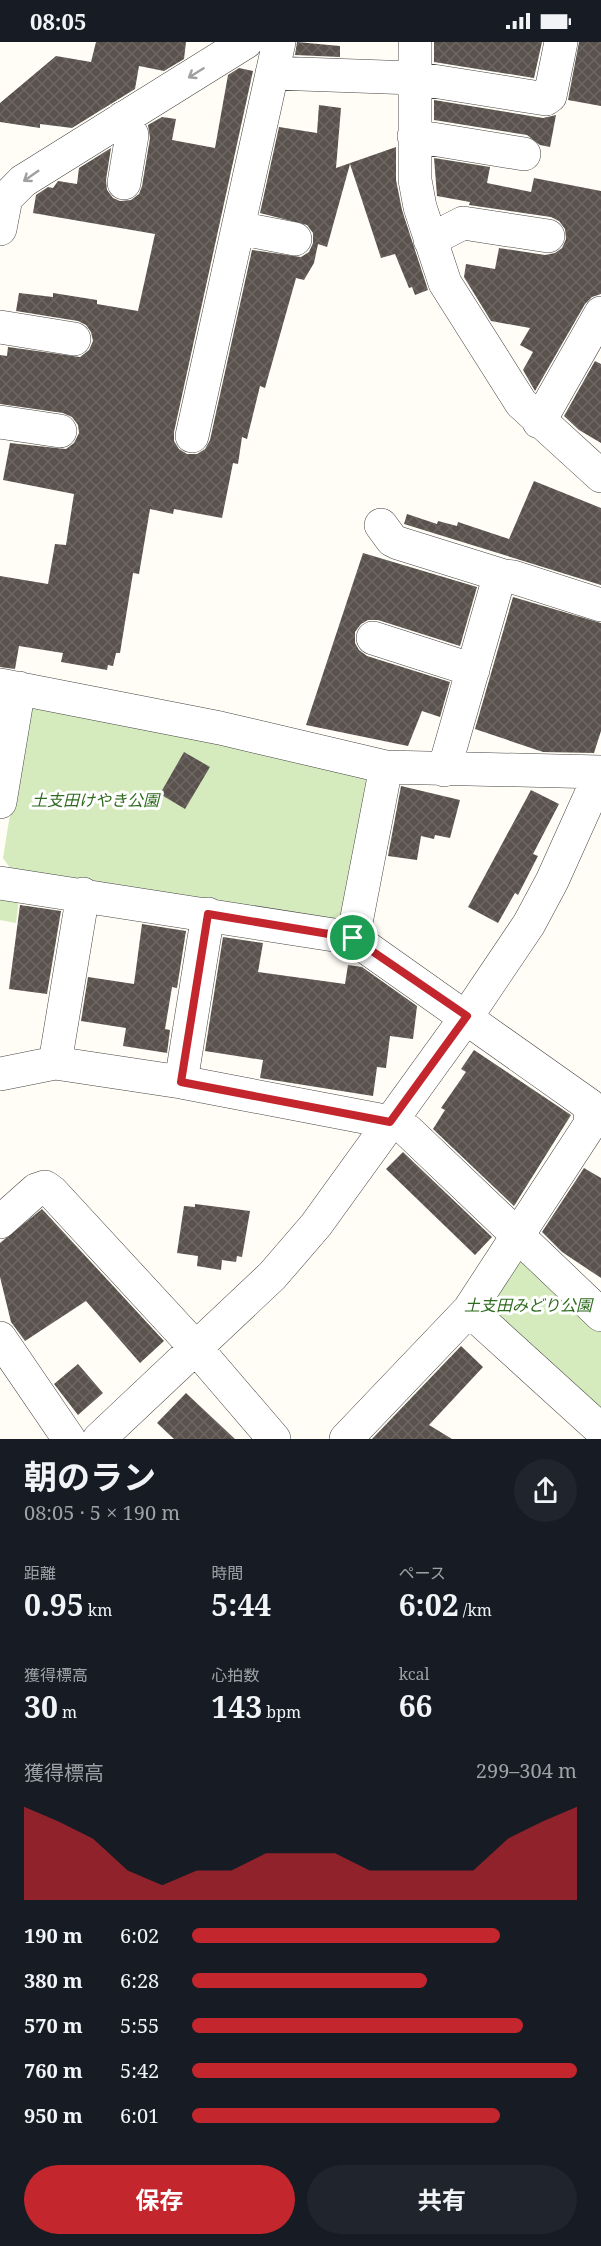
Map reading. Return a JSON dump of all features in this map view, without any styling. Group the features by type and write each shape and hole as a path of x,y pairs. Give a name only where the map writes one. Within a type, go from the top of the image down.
{"street":[{"path":"1,221 6,198 23,181 246,42"},
{"path":"415,42 415,180 430,240 450,293 522,404 539,422 601,476"},
{"path":"192,436 276,57 546,99 550,96 561,42"},
{"path":"123,118 132,135 124,183"},
{"path":"414,136 524,154"},
{"path":"430,240 463,223 548,236"},
{"path":"238,228 295,239"},
{"path":"539,422 601,313"},
{"path":"0,327 74,339"},
{"path":"0,422 60,431"},
{"path":"381,525 392,540 398,543 601,605"},
{"path":"444,770 498,581 504,576"},
{"path":"373,638 473,670"},
{"path":"0,802 9,687 220,728 386,767 601,772 552,881 529,924 467,1016 399,1126 272,1276 99,1439"},
{"path":"353,938 386,767"},
{"path":"0,883 83,894 353,938 467,1016 589,1106 591,1124 469,1310 346,1439"},
{"path":"56,1063 83,894"},
{"path":"181,1082 208,914"},
{"path":"0,1074 56,1063 181,1082 399,1126 601,1315"},
{"path":"0,1222 36,1190 45,1187 196,1348 274,1439"},
{"path":"469,1310 586,1429"},
{"path":"0,1338 69,1439"}],"green space":[{"name":"土支田けやき公園","path":"36,704 361,772 368,782 348,912 336,921 10,868 3,858 26,715"},
{"path":"0,896 19,899 16,923 0,920"},
{"name":"土支田みどり公園","path":"516,1256 601,1325 601,1411 485,1316"}],"building":[{"path":"96,42 186,42 184,59 164,71 139,66 135,89 72,128 40,124 40,128 0,122 0,103 56,56 91,62"},
{"path":"297,42 340,46 340,57 295,55"},
{"path":"434,42 542,42 534,78 434,62"},
{"path":"579,42 601,42 601,106 568,100"},
{"path":"239,68 253,71 174,432 174,441 179,449 187,454 197,454 205,449 210,440 252,250 301,257 309,252 313,243 313,233 307,225 260,213 279,127 317,133 319,105 341,108 336,168 396,147 396,180 402,210 428,290 415,295 412,287 409,288 395,254 381,258 350,164 327,247 318,244 314,263 304,280 296,278 265,388 260,386 247,439 242,437 238,464 233,463 222,518 174,509 173,514 150,509 139,574 133,573 120,653 116,653 113,666 108,665 107,670 61,662 63,653 19,646 15,669 0,667 0,576 48,584 55,544 66,545 74,494 3,480 10,443 66,449 74,443 79,433 78,425 72,417 63,413 0,404 0,355 7,356 8,347 80,357 89,350 93,341 86,325 78,321 16,311 19,293 53,297 53,293 97,300 97,304 138,311 155,234 33,213 36,195 48,187 53,188 58,181 77,184 79,168 111,148 106,180 107,190 113,198 120,201 131,200 139,194 142,186 150,138 148,125 162,117 176,119 172,140 215,148 228,75"},
{"path":"434,100 543,118 556,115 550,147 540,145 527,135 434,120"},
{"path":"434,158 490,167 487,183 531,192 534,178 601,191 601,294 592,297 585,304 535,391 523,370 533,352 520,345 530,328 491,321 464,277 466,264 495,269 499,248 545,255 555,253 562,248 566,239 565,229 559,221 551,217 469,205 470,202 437,196"},
{"path":"595,361 601,364 601,443 579,430 564,416"},
{"path":"534,481 601,508 601,585 404,524 407,514 437,524 438,521 457,526 458,522 509,539"},
{"path":"363,553 477,587 460,646 378,620 368,620 361,624 355,632 355,643 359,650 367,656 450,682 440,717 422,711 408,746 306,725"},
{"path":"513,597 601,623 601,731 594,753 543,752 475,729"},
{"path":"184,752 210,767 185,809 160,794"},
{"path":"401,786 460,800 450,838 435,835 434,839 421,836 417,860 388,856"},
{"path":"531,790 559,804 533,854 538,856 518,895 515,893 498,923 468,907"},
{"path":"20,905 61,911 47,994 9,989"},
{"path":"142,924 186,931 177,988 172,987 165,1029 170,1030 167,1053 123,1046 126,1028 81,1021 88,977 134,984"},
{"path":"223,937 263,943 258,972 345,984 348,965 362,967 417,1006 413,1039 390,1036 386,1068 377,1067 373,1096 260,1078 263,1060 205,1051"},
{"path":"474,1050 571,1115 514,1206 433,1129 445,1110 441,1108 466,1072 461,1069"},
{"path":"403,1152 492,1237 475,1255 386,1169"},
{"path":"584,1168 601,1178 601,1278 562,1252 542,1232"},
{"path":"195,1204 250,1211 242,1257 237,1256 236,1262 222,1260 221,1270 197,1266 198,1256 177,1253 184,1206 195,1207"},
{"path":"42,1209 164,1341 140,1363 86,1301 25,1341 11,1322 0,1277 0,1243"},
{"path":"461,1346 483,1367 429,1425 452,1439 372,1439"},
{"path":"78,1364 103,1393 78,1415 54,1384"},
{"path":"186,1393 235,1439 174,1439 157,1423"}],"route":[{"path":"208,914 353,938 467,1016 390,1122 181,1082 208,914"}]}
